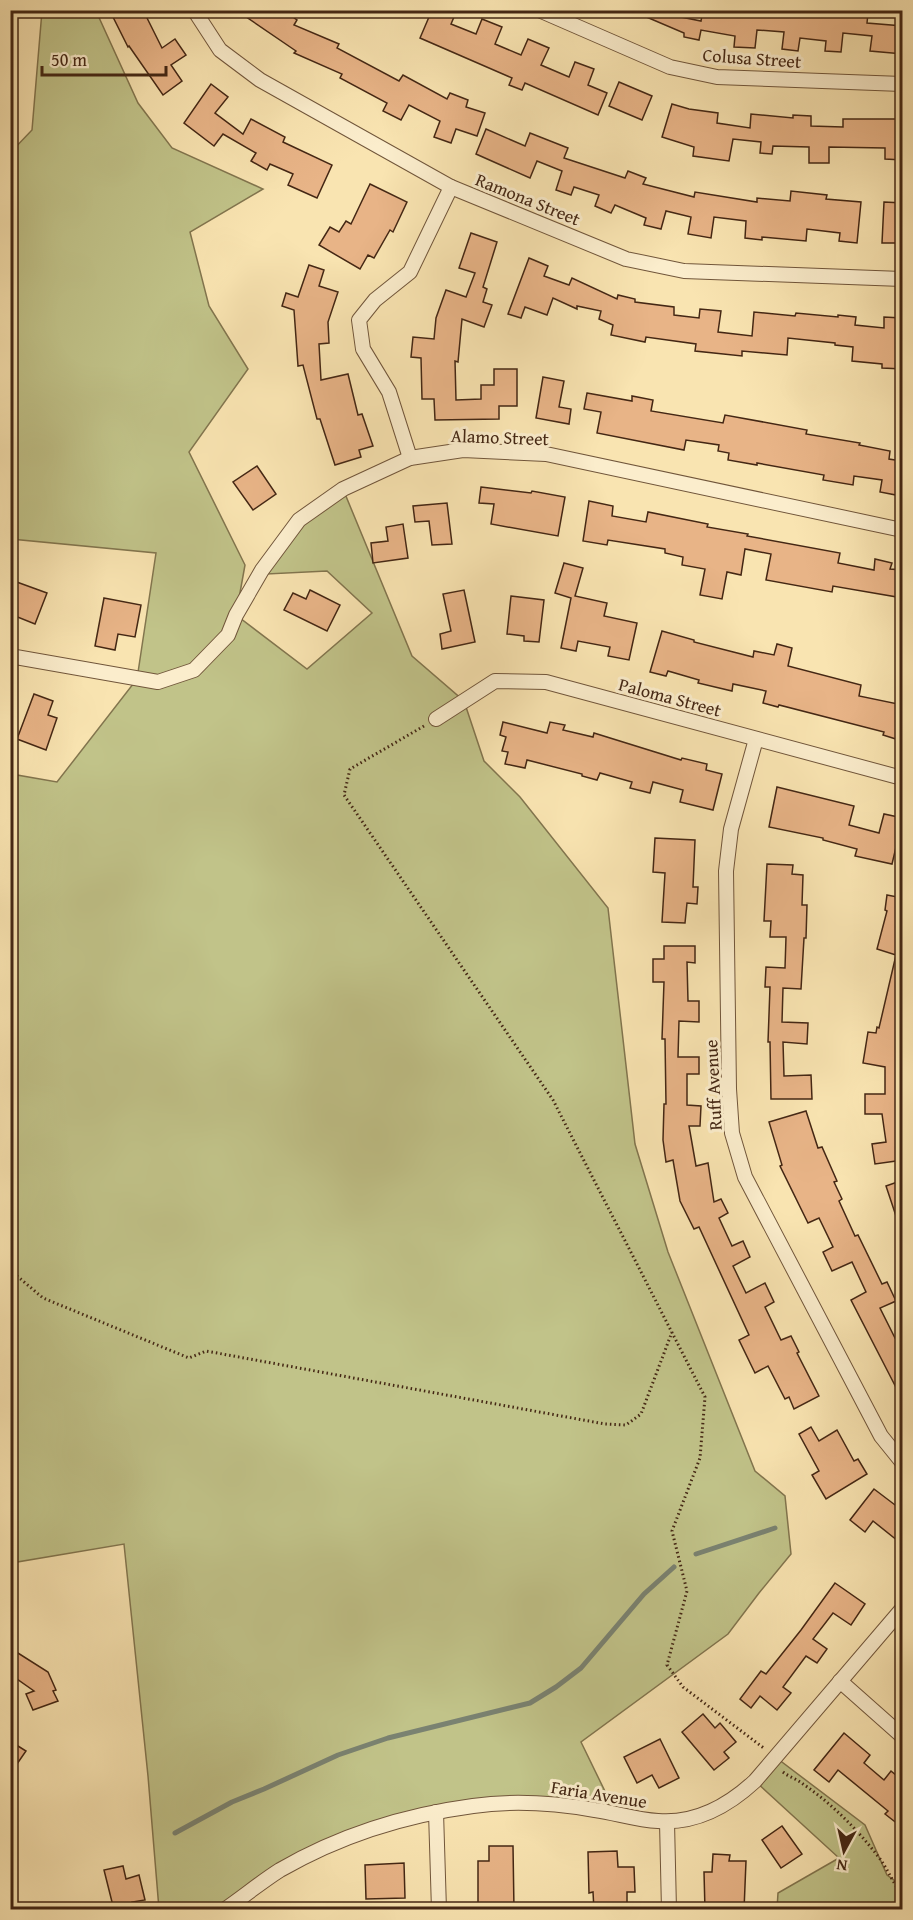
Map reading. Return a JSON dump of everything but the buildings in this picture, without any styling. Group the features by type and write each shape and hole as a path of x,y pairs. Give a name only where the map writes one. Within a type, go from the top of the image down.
{"street":[{"name":"Ramona Street","path":"194,10 220,50 260,80 451,187 626,259 684,271 903,279"},
{"name":"Colusa Street","path":"539,10 670,67 717,77 903,84"},
{"path":"410,458 389,392 363,349 359,320 375,300 410,272 451,187"},
{"name":"Alamo Street","path":"10,656 158,682 194,670 228,635 236,615 262,570 299,520 343,489 410,458 463,450 546,454 903,530"},
{"name":"Paloma Street","path":"436,719 495,681 546,682 903,778"},
{"name":"Ruff Avenue","path":"756,739 731,828 726,871 729,1089 732,1133 750,1187 881,1436 903,1462"},
{"name":"Faria Avenue","path":"224,1910 278,1871 322,1848 371,1829 436,1812 475,1805 540,1803 594,1810 650,1821 682,1821 697,1817 730,1802 755,1780 903,1609"},
{"path":"840,1681 903,1736"},
{"path":"436,1812 439,1910"},
{"path":"667,1822 669,1910"}],"path":[{"path":"436,719 350,769 344,795 553,1100 705,1397 700,1458 672,1531 687,1591 667,1665 683,1687 771,1760 822,1797 844,1818 880,1858 893,1883 903,1894"},
{"path":"10,1270 43,1298 189,1358 206,1351 605,1424 626,1425 641,1414 672,1332"}],"green space":[{"path":"42,11 96,11 138,103 172,148 263,189 190,232 209,306 248,369 189,452 245,565 236,615 307,669 372,613 327,571 267,574 299,520 343,489 412,656 464,701 484,761 520,797 608,908 635,1144 668,1252 755,1471 785,1496 791,1554 728,1634 581,1742 616,1814 475,1805 322,1847 224,1909 159,1909 124,1544 11,1563 11,774 57,782 137,679 156,553 11,539 10,153 32,130"},
{"path":"774,1756 865,1825 887,1875 902,1886 902,1909 777,1909 778,1893 839,1858 755,1781"}],"waterway":[{"path":"696,1554 775,1528"},
{"path":"175,1833 232,1802 338,1755 388,1738 530,1703 581,1668 644,1594 674,1567"}]}
